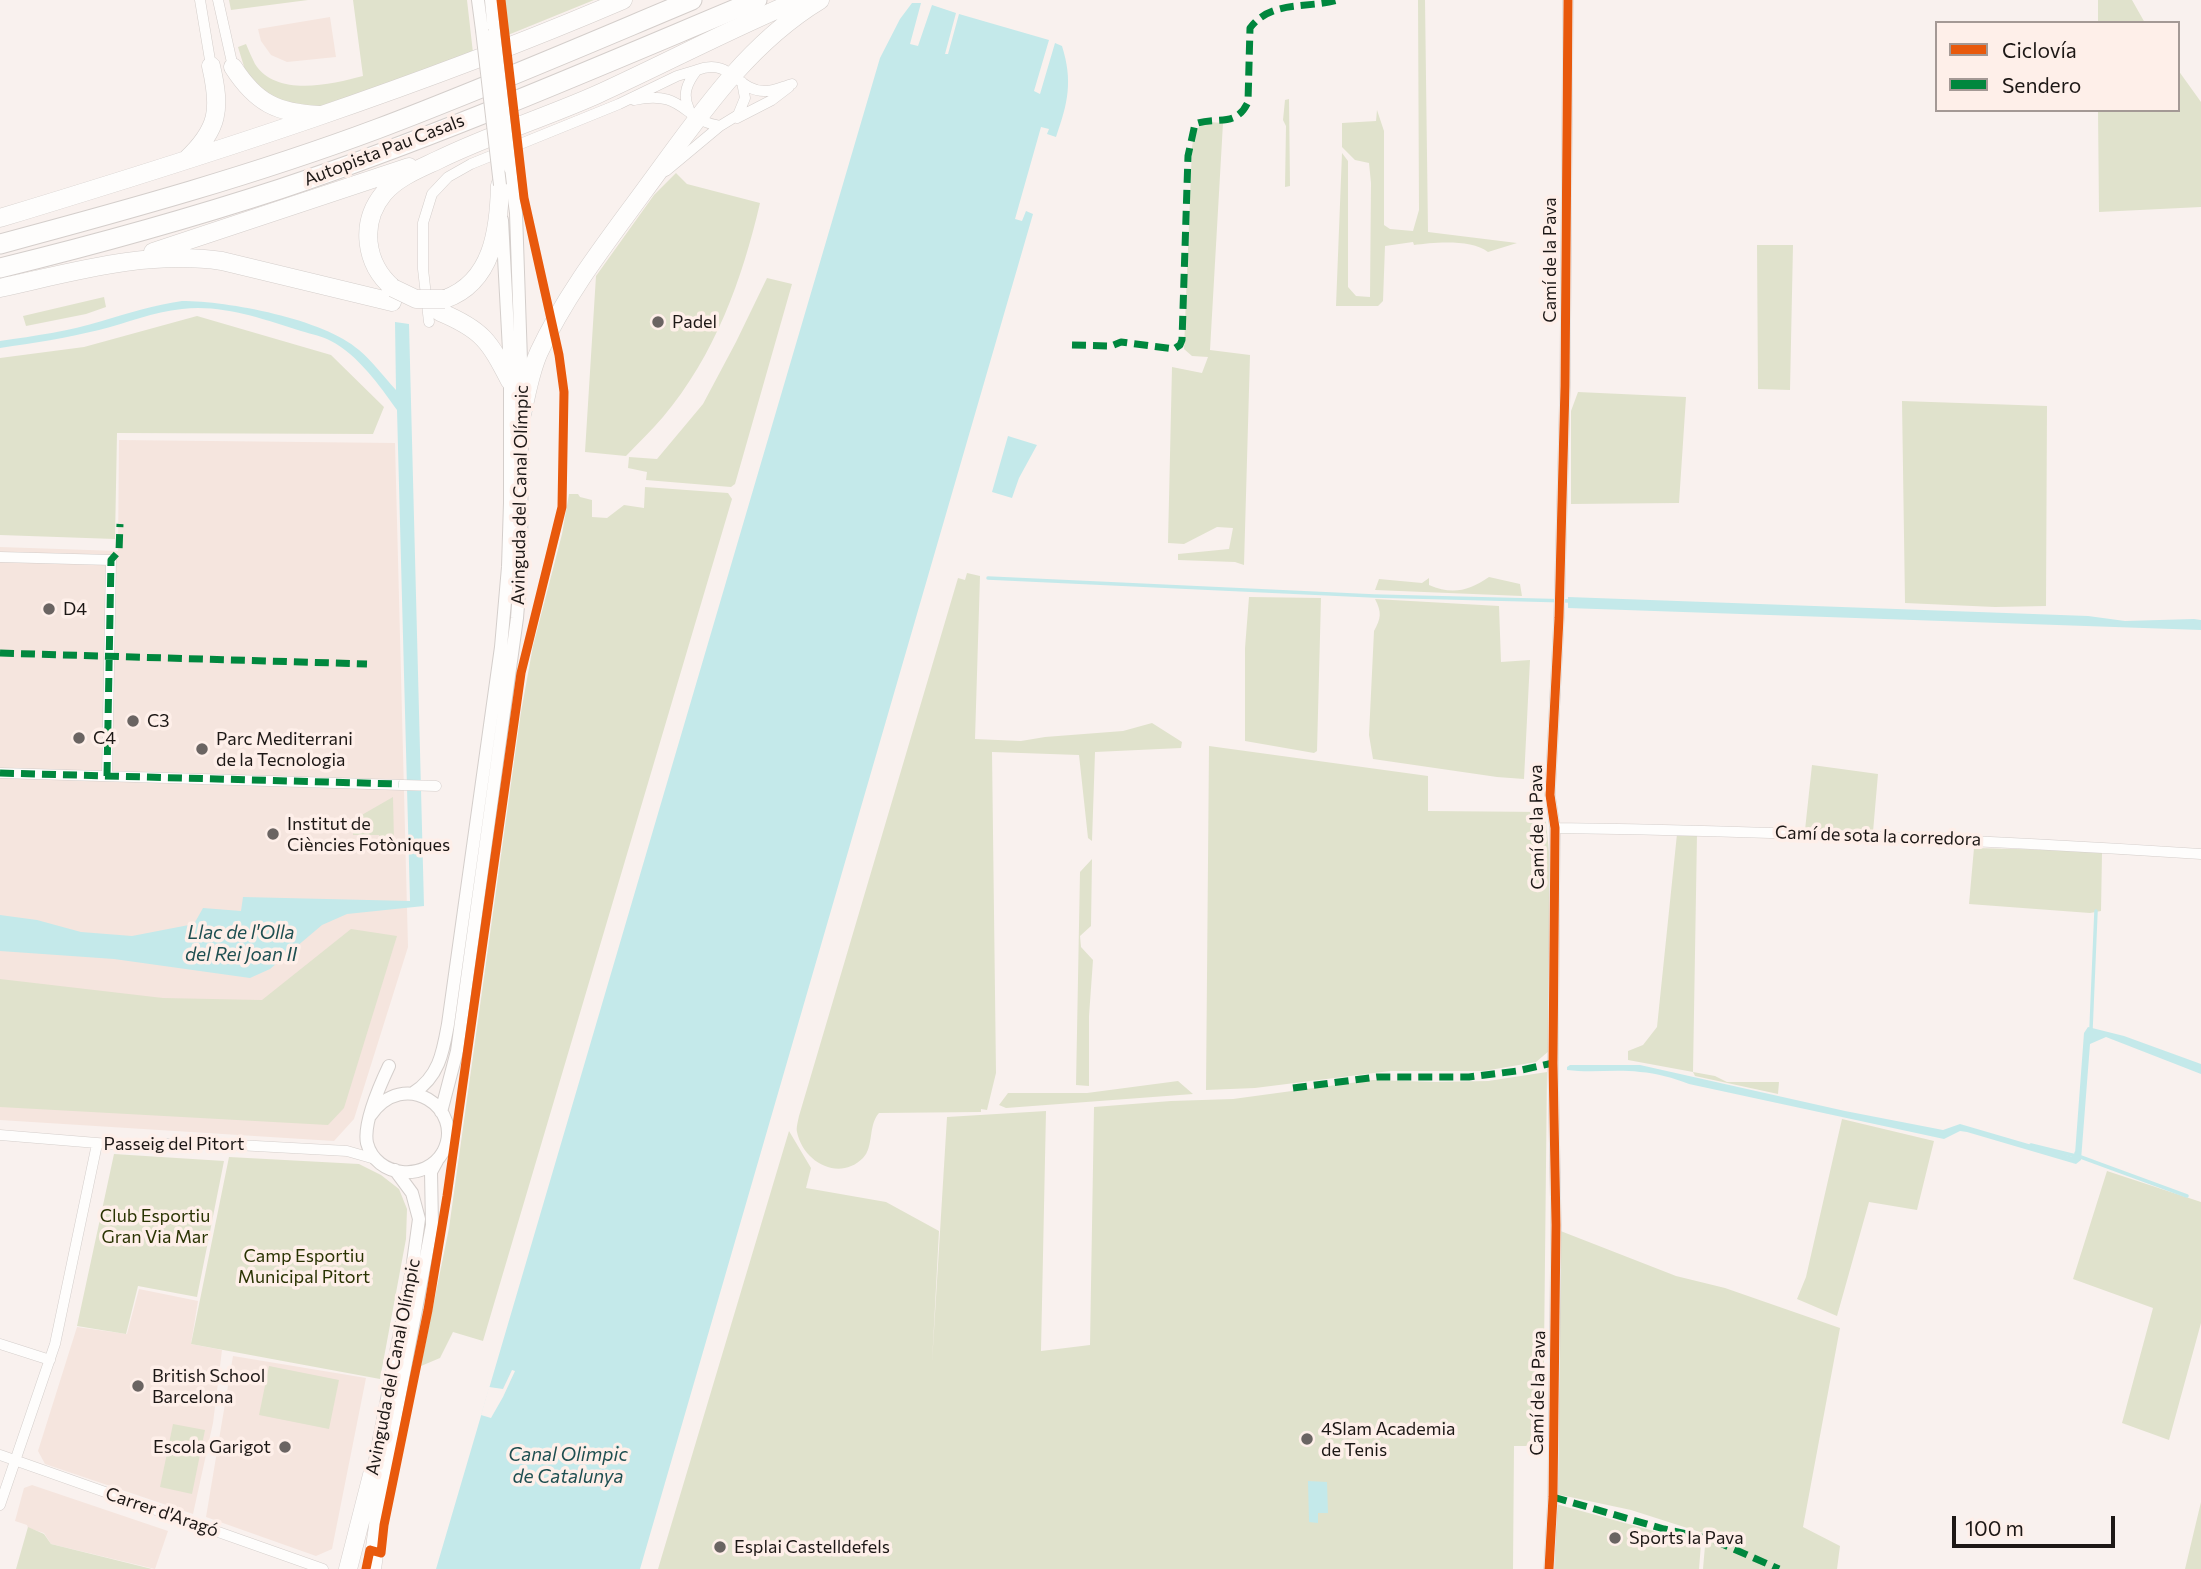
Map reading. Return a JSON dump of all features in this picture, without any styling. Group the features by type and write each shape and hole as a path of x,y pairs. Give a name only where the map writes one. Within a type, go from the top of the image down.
{"highway":[{"path":"0,218 184,163 326,116 537,37 623,0"},
{"name":"Autopista Pau Casals","path":"0,244 141,206 259,170 376,129 692,0"},
{"name":"Autopista Pau Casals","path":"0,268 163,225 280,189 607,64 757,0"},
{"path":"123,262 459,150 595,95 799,0"},
{"path":"522,414 532,371 558,316 582,277 645,190 693,114 737,78 763,42 797,14 820,0"},
{"path":"184,163 206,139 214,124 217,94 211,66"},
{"path":"233,67 246,88 261,100 282,110 326,116"},
{"path":"392,295 371,257 368,231 373,211 383,194 405,176 459,150"},
{"path":"438,311 468,287 486,262 499,218 500,185"},
{"path":"0,288 123,262 174,257 204,258 416,299 464,322 484,336 510,381"},
{"path":"348,1569 379,1470"},
{"path":"372,1569 379,1470"}],"street":[{"path":"200,0 211,66"},
{"path":"218,0 233,67"},
{"name":"Avinguda del Canal Olímpic","path":"441,1112 457,1051 513,655 521,567 522,414 516,213 488,31 478,0"},
{"name":"Avinguda del Canal Olímpic","path":"407,1093 431,1079 442,1057 491,724 508,567 508,304 488,31 491,0"},
{"name":"Camí de la Pava","path":"1549,1569 1553,1497 1555,1252 1555,828 1550,795 1560,591 1565,373 1568,0"},
{"path":"438,311 424,270 423,223 429,201 438,186 461,168 709,66 762,91 792,84 783,93 720,126 645,190"},
{"path":"693,114 685,94 686,87 697,70"},
{"path":"733,120 744,103 737,78"},
{"path":"619,104 658,97 720,126"},
{"path":"0,557 111,560 107,776"},
{"path":"0,773 432,786"},
{"name":"Camí de sota la corredora","path":"1555,828 1722,830 1965,839 2201,853"},
{"path":"389,1066 391,1085 432,1101 441,1112 448,1129 444,1149 437,1161 417,1172 395,1170 376,1159 367,1143 370,1116 389,1066"},
{"path":"370,1116 386,1098 407,1093"},
{"path":"347,1151 358,1146 367,1134"},
{"name":"Passeig del Pitort","path":"0,1135 97,1144 201,1143 347,1151 376,1159"},
{"path":"0,1505 50,1360 75,1255 97,1144"},
{"name":"Avinguda del Canal Olímpic","path":"356,1569 432,1225 431,1172 437,1161"},
{"name":"Avinguda del Canal Olímpic","path":"363,1569 419,1219 412,1193 395,1170"},
{"path":"0,1344 50,1360"},
{"name":"Carrer d'Aragó","path":"0,1455 323,1569"}],"shaded area":[{"path":"330,17 336,57 287,62 271,55 261,41 258,29"},
{"name":"Parc Mediterrani de la Tecnologia","path":"119,440 395,443 408,947 354,1119 334,1141 0,1120 0,547 118,551"},
{"name":"British School Barcelona","path":"139,1289 198,1301 191,1344 222,1350 213,1423 193,1514 45,1464 38,1451 77,1327 127,1334"},
{"name":"Escola Garigot","path":"233,1356 366,1378 332,1549 316,1556 206,1517"},
{"path":"32,1485 168,1531 155,1569 51,1544 44,1533 15,1521 24,1488"}],"green space":[{"path":"229,0 308,0 231,10"},
{"path":"353,0 467,0 473,53 327,108 312,109 271,98 246,73 238,47 246,44 255,64 265,75 291,85 321,85 363,76"},
{"path":"499,0 594,0 503,37"},
{"path":"1418,0 1425,0 1428,232 1517,243 1488,252 1472,245 1452,243 1414,245 1413,242 1385,246 1383,301 1378,306 1336,306 1342,153 1348,161 1348,287 1356,296 1370,297 1369,163 1355,160 1342,147 1342,123 1376,121 1377,110 1384,131 1384,225 1390,229 1413,231 1419,210"},
{"path":"2098,0 2132,0 2144,21 2098,21"},
{"path":"2180,73 2201,102 2201,207 2099,212 2098,112 2180,112"},
{"path":"1289,99 1290,186 1285,187 1286,126 1283,120 1285,100"},
{"path":"1209,122 1223,123 1210,350 1250,355 1244,565 1235,562 1178,560 1178,554 1229,549 1233,528 1217,527 1184,544 1168,543 1172,367 1202,373 1208,357 1192,356 1184,349 1192,148 1196,131"},
{"name":"Padel","path":"676,173 687,184 760,203 745,260 712,342 698,368 663,417 626,456 585,452 596,276 654,195"},
{"path":"1757,245 1793,245 1790,390 1758,389"},
{"path":"767,278 792,284 735,484 731,487 646,480 647,472 628,468 629,457 657,459 703,404"},
{"path":"104,297 106,307 86,314 26,326 23,316"},
{"path":"197,316 331,355 384,407 373,434 117,433 115,539 0,535 0,358 84,347"},
{"path":"1578,392 1686,397 1679,503 1571,504 1571,411"},
{"path":"1902,401 2047,406 2046,606 1905,603"},
{"path":"645,487 728,493 732,499 483,1341 453,1332 440,1358 421,1366 449,1228 521,712 533,646 562,534 569,494 578,494 592,500 592,517 607,518 624,505 644,508"},
{"path":"967,573 980,576 975,739 1021,741 1123,731 1152,723 1182,742 1181,748 1095,752 1092,841 1088,838 1079,755 992,752 996,1073 987,1110 879,1113 873,1124 869,1148 863,1158 854,1165 833,1168 814,1160 806,1152 797,1132 799,1116 958,578 965,580"},
{"path":"1489,577 1520,584 1522,596 1375,590 1379,579 1422,583 1429,578 1429,585 1453,591 1474,586"},
{"path":"1249,597 1321,598 1317,751 1314,753 1245,741 1245,648"},
{"path":"1375,599 1499,606 1501,662 1530,660 1524,779 1373,759 1369,735 1374,631 1380,615"},
{"path":"1209,746 1428,776 1428,811 1545,812 1550,862 1549,1051 1536,1062 1484,1071 1390,1071 1255,1088 1206,1090"},
{"path":"1812,765 1878,774 1873,832 1805,830"},
{"path":"393,797 394,841 380,841 379,835 353,835 353,820"},
{"path":"1677,834 1697,834 1693,1072 1628,1060 1628,1051 1643,1045 1657,1027"},
{"path":"1974,848 2099,851 2102,853 2101,911 2090,913 1969,904"},
{"path":"1092,859 1091,926 1080,936 1081,947 1093,960 1089,1016 1089,1086 1076,1085 1080,872"},
{"path":"351,929 397,936 344,1108 328,1125 0,1107 0,979 163,998 262,1000"},
{"path":"1547,1072 1543,1446 1514,1446 1513,1569 658,1569 789,1131 811,1168 806,1188 886,1202 939,1231 932,1363 947,1117 1046,1111 1041,1351 1090,1345 1094,1107 1233,1099 1373,1080 1488,1081"},
{"path":"1693,1072 1715,1076 1727,1082 1779,1082 1778,1094 1695,1076"},
{"path":"1178,1081 1193,1094 1006,1108 999,1105 1008,1093 1087,1093"},
{"path":"1842,1119 1934,1141 1917,1210 1869,1202 1837,1316 1797,1299 1806,1277"},
{"name":"Club Esportiu Gran Via Mar","path":"114,1154 224,1161 197,1297 138,1286 126,1334 77,1326"},
{"name":"Camp Esportiu Municipal Pitort","path":"229,1157 359,1164 381,1175 399,1189 407,1209 406,1239 380,1379 191,1344"},
{"path":"2107,1171 2201,1202 2201,1323 2169,1440 2122,1423 2153,1308 2073,1279"},
{"path":"1558,1230 1676,1276 1725,1288 1840,1328 1803,1527 1840,1546 1837,1569 1703,1569 1706,1534 1631,1510 1556,1494"},
{"path":"269,1366 339,1380 329,1429 259,1415"},
{"path":"173,1424 205,1430 192,1494 160,1487"},
{"path":"2201,1502 2201,1569 2185,1569"},
{"name":"Sports la Pava","path":"1556,1504 1701,1544 1699,1569 1555,1569"},
{"path":"28,1527 44,1534 51,1544 152,1569 16,1569"}],"water":[{"name":"Canal Olimpic de Catalunya","path":"912,3 921,3 910,44 918,46 932,5 956,13 945,54 948,54 959,14 1049,40 1034,91 1040,94 1055,43 1062,46 1068,92 1056,137 1047,134 1049,129 1041,127 1015,219 1022,221 1026,211 1033,214 640,1569 436,1569 880,58 900,19"},
{"name":"Llac de l'Olla del Rei Joan II","path":"182,301 249,308 323,329 359,350 396,390 395,322 409,324 424,906 347,914 322,925 270,969 250,978 114,959 0,951 0,915 37,920 81,932 132,936 194,924 203,908 241,911 243,897 410,901 397,410 383,391 350,354 328,339 257,317 212,309 171,310 87,333 0,348 0,341 77,328"},
{"path":"1008,436 1037,445 1019,478 1012,498 992,492"},
{"path":"1568,597 2088,616 2125,621 2194,619 2201,620 2201,630 1568,608"},
{"path":"2088,1027 2124,1036 2201,1064 2201,1074 2106,1037 2090,1044 2081,1160 2076,1164 1967,1132 1960,1131 1944,1139 1689,1084 1653,1073 1567,1070 1570,1065 1640,1065 1943,1130 1960,1124 2073,1157 2084,1033"},
{"path":"1308,1481 1327,1482 1328,1513 1318,1513 1318,1523 1309,1522"}],"pier":[{"path":"512,1370 515,1371 491,1418 481,1415 489,1387 503,1389"}],"waterway":[{"path":"988,578 1374,596 1570,601"},
{"path":"2091,1029 2096,911"},
{"path":"2031,1145 2076,1156 2076,1153"},
{"path":"2078,1156 2187,1196"}],"marked path":[{"path":"1072,345 1111,346 1121,342 1174,349 1180,345 1188,156 1195,124 1232,118 1238,115 1248,102 1250,28 1258,19 1279,9 1338,0"},
{"path":"107,776 111,560 119,551 120,524"},
{"path":"0,653 367,664"},
{"path":"0,773 399,784"},
{"path":"1293,1088 1377,1077 1469,1077 1553,1063"},
{"path":"1553,1497 1664,1529 1711,1539 1779,1569"}],"cycle path":[{"path":"366,1569 370,1550 381,1553 384,1525 428,1310 447,1196 521,673 562,507 564,392 559,355 524,198 501,0"},
{"path":"1549,1569 1553,1497 1556,1225 1553,1063 1555,828 1550,795 1559,618 1565,386 1568,0"}],"place":[{"name":"Padel","path":"658,322"},
{"name":"D4","path":"49,609"},
{"name":"C3","path":"133,721"},
{"name":"C4","path":"79,738"},
{"name":"Parc Mediterrani de la Tecnologia","path":"202,749"},
{"name":"Institut de Ciències Fotòniques","path":"273,834"},
{"name":"British School Barcelona","path":"138,1386"},
{"name":"4Slam Academia de Tenis","path":"1307,1439"},
{"name":"Escola Garigot","path":"285,1447"},
{"name":"Sports la Pava","path":"1615,1538"},
{"name":"Esplai Castelldefels","path":"720,1547"}]}
